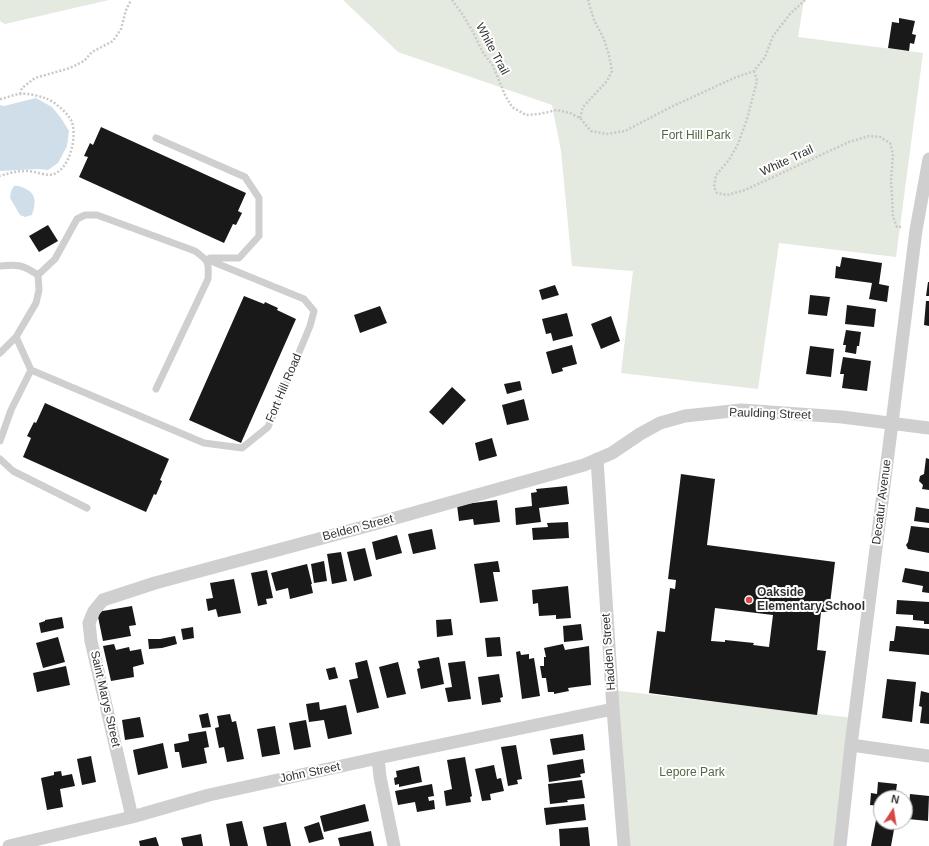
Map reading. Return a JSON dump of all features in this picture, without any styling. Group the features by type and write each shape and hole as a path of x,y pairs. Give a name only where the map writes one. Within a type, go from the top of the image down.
{"street":[{"name":"Decatur Avenue","path":"840,846 851,745 916,230 929,159"},
{"name":"Paulding Street","path":"597,459 612,453 640,434 660,423 685,416 741,410 842,417 929,428"},
{"name":"Belden Street","path":"119,595 155,583 367,526 584,465 597,459"},
{"name":"Hadden Street","path":"597,459 613,709 624,846"},
{"name":"Saint Marys Street","path":"119,595 103,600 94,611 89,623 91,641 132,817"},
{"name":"John Street","path":"9,846 132,817 209,795 613,709"},
{"path":"851,745 929,756"},
{"path":"378,758 380,777 394,846"}],"lane":[{"name":"Fort Hill Road","path":"156,138 245,178 259,198 259,236 239,258 206,258"},
{"name":"Fort Hill Road","path":"31,370 204,443 242,448 268,427 310,326 314,311 304,299 206,258 195,251 97,215 85,215 77,219 55,259 38,275"},
{"path":"156,389 208,279 206,258"},
{"path":"0,266 15,264 28,268 38,275 39,290 36,303 16,337 0,353"},
{"path":"0,441 11,410 31,370 16,337"},
{"path":"0,459 13,471 87,508"}],"path":[{"path":"20,94 22,88 35,78 70,68 84,61 92,52 113,41 121,28 126,10 131,0"},
{"name":"White Trail","path":"452,0 463,15 482,51 493,66 505,95 512,107 526,115 557,110 570,113 580,118 591,130 607,134 624,131 673,106 734,78 754,71 757,81 747,119 738,144 729,160 716,175 714,187 717,193 727,195 745,190 849,142 869,136 880,137 890,143 893,154 890,181 893,217 897,227 916,230"},
{"path":"580,118 583,107 607,81 612,70 604,39 594,20 588,0"},
{"path":"754,71 765,57 772,36 790,14 805,0"},
{"path":"0,99 20,94 27,94 46,99 60,107 72,122 74,137 70,156 63,167 54,174 29,171 12,172 0,176"}],"green space":[{"path":"0,0 109,0 5,24 0,21"},
{"name":"Fort Hill Park","path":"343,0 804,0 798,37 923,53 896,257 779,243 758,389 621,373 633,271 572,266 561,151 552,105 398,52"},
{"name":"Lepore Park","path":"612,690 854,718 840,846 624,846"}],"shaded area":[{"path":"36,98 52,107 61,118 69,131 67,146 58,163 48,170 0,171 0,105 4,106"},
{"path":"14,186 30,191 34,197 35,204 32,215 25,217 20,215 10,198 11,191"}],"building":[{"path":"899,18 915,21 912,34 916,35 914,44 910,43 909,51 888,48 892,22 899,23"},
{"path":"101,127 246,193 238,211 242,213 236,225 233,224 224,243 79,177 88,157 84,156 90,143 93,145"},
{"path":"48,225 58,241 39,252 29,236"},
{"path":"842,257 882,263 879,284 889,286 887,302 869,299 872,283 835,278 836,266 840,267"},
{"path":"928,282 929,296 926,296"},
{"path":"555,285 559,295 542,300 539,290"},
{"path":"810,295 830,297 827,316 808,314"},
{"path":"244,296 264,304 265,302 278,308 277,310 296,319 241,443 189,420"},
{"path":"926,301 929,301 929,326 924,325"},
{"path":"847,305 876,309 874,327 845,324"},
{"path":"380,306 387,323 360,333 354,315"},
{"path":"567,313 573,336 553,341 551,333 546,334 542,319"},
{"path":"611,316 620,341 601,349 591,324"},
{"path":"846,330 861,332 856,354 845,352 846,345 843,345"},
{"path":"572,345 577,364 562,368 563,371 552,374 546,352"},
{"path":"810,346 834,349 831,377 806,374"},
{"path":"843,357 871,361 867,391 842,388 844,374 840,374"},
{"path":"520,381 522,390 507,394 504,384"},
{"path":"452,387 466,400 443,425 429,412"},
{"path":"524,399 529,420 507,425 502,405"},
{"path":"45,403 169,459 160,480 162,481 156,495 154,494 146,512 23,457 31,438 27,436 34,422 36,423"},
{"path":"492,438 497,456 479,461 475,443"},
{"path":"926,458 929,459 929,490 922,489 923,485 919,481 920,476 924,474"},
{"name":"Oakside Elementary School","path":"681,474 715,479 707,545 835,562 829,612 821,612 817,650 826,651 817,715 649,693 657,631 665,632 670,588 675,589 676,580 668,579","holes":["715,608 773,615 769,647 753,645 754,643 725,640 725,642 711,641"]},
{"path":"567,486 569,504 539,508 541,522 516,525 515,508 532,506 531,493 537,492 536,489"},
{"path":"497,500 500,522 474,525 473,519 459,521 457,505"},
{"path":"916,507 929,509 929,523 914,521"},
{"path":"568,522 569,538 533,540 532,528 548,527 547,523"},
{"path":"911,526 929,528 929,553 908,549 906,545"},
{"path":"432,529 436,549 413,554 408,534"},
{"path":"397,535 402,553 376,560 372,542"},
{"path":"365,548 372,576 354,581 347,552"},
{"path":"341,552 347,581 332,584 327,554"},
{"path":"324,561 327,581 314,583 311,564"},
{"path":"498,561 500,572 493,572 498,601 480,603 474,564"},
{"path":"307,564 313,593 290,599 288,588 276,591 271,573"},
{"path":"905,568 929,572 929,593 922,592 923,586 902,582"},
{"path":"267,570 273,598 266,599 267,604 258,606 251,573"},
{"path":"234,579 241,613 218,617 216,609 208,611 206,599 213,598 210,583"},
{"path":"568,586 571,618 556,619 556,615 539,616 538,603 533,604 532,590"},
{"path":"897,600 929,602 929,624 924,624 924,621 913,620 913,615 896,614"},
{"path":"132,606 136,625 129,626 131,636 103,641 97,612"},
{"path":"62,617 64,628 41,633 39,623 45,620"},
{"path":"451,619 453,635 437,637 436,620"},
{"path":"581,624 583,640 564,642 563,626"},
{"path":"896,626 929,629 929,655 889,651 890,641 894,641"},
{"path":"193,627 194,638 183,640 181,629"},
{"path":"175,636 177,644 162,648 149,649 148,639 160,639"},
{"path":"58,637 65,662 43,668 36,643"},
{"path":"500,637 502,656 487,657 485,638"},
{"path":"114,644 116,650 129,647 130,651 141,649 144,664 133,667 134,677 111,681 103,646"},
{"path":"563,644 565,650 589,646 591,685 568,688 569,691 554,694 554,692 548,692 546,678 542,678 540,666 544,666 544,657 546,657 544,648"},
{"path":"520,651 521,655 529,654 529,659 534,658 540,696 522,699 516,652"},
{"path":"439,657 444,684 421,689 417,669 420,668 418,661"},
{"path":"367,660 379,708 357,713 349,680 358,678 355,663"},
{"path":"465,661 471,699 448,702 445,688 452,687 448,663"},
{"path":"398,662 406,694 387,698 379,667"},
{"path":"66,666 70,685 37,692 33,673"},
{"path":"335,667 338,678 329,680 326,669"},
{"path":"499,674 503,697 500,698 501,702 482,705 478,677"},
{"path":"887,679 916,682 912,722 882,718"},
{"path":"921,691 929,693 929,724 920,723 922,707 919,706"},
{"path":"319,702 320,710 346,705 352,734 328,739 324,720 309,722 306,704"},
{"path":"208,713 211,727 202,728 199,715"},
{"path":"230,714 232,722 236,721 244,759 227,762 224,747 219,748 215,728 219,727 217,716"},
{"path":"140,717 144,737 125,740 122,720"},
{"path":"306,720 311,747 294,750 289,723"},
{"path":"275,726 280,754 262,757 257,729"},
{"path":"206,731 209,747 204,748 207,763 182,768 179,752 175,752 174,744 189,741 188,734"},
{"path":"583,734 585,750 553,755 550,739"},
{"path":"163,743 168,768 138,775 133,750"},
{"path":"516,745 522,779 517,780 518,784 508,786 501,747"},
{"path":"91,756 96,782 82,785 77,759"},
{"path":"465,757 472,796 470,797 471,802 446,806 444,791 452,789 447,760"},
{"path":"583,759 585,773 580,774 581,777 549,782 547,765"},
{"path":"494,765 497,779 501,778 504,791 490,794 491,800 482,801 475,769"},
{"path":"419,766 422,782 399,787 399,784 395,785 394,778 397,777 396,771"},
{"path":"61,771 62,776 72,774 75,786 60,789 63,807 47,810 41,778 54,775 54,772"},
{"path":"582,780 585,798 550,804 548,784"},
{"path":"878,782 897,784 896,790 877,790"},
{"path":"432,784 434,796 428,797 429,801 434,800 435,809 417,812 415,802 398,805 395,791"},
{"path":"871,793 873,793 873,805 870,805"},
{"path":"913,794 929,796 928,821 913,820"},
{"path":"365,804 369,821 324,832 320,816"},
{"path":"584,804 586,820 546,825 544,808"},
{"path":"242,821 248,846 230,846 226,824"},
{"path":"286,822 291,846 267,846 263,827"},
{"path":"319,822 324,839 309,843 304,827"},
{"path":"588,827 590,846 560,846 559,829"},
{"path":"874,830 894,830 891,846 871,846"},
{"path":"371,831 374,846 340,846 338,838"},
{"path":"201,834 203,846 183,846 181,838"},
{"path":"156,837 159,846 140,846 139,841"}],"place":[{"name":"Oakside Elementary School","path":"749,600"}]}
